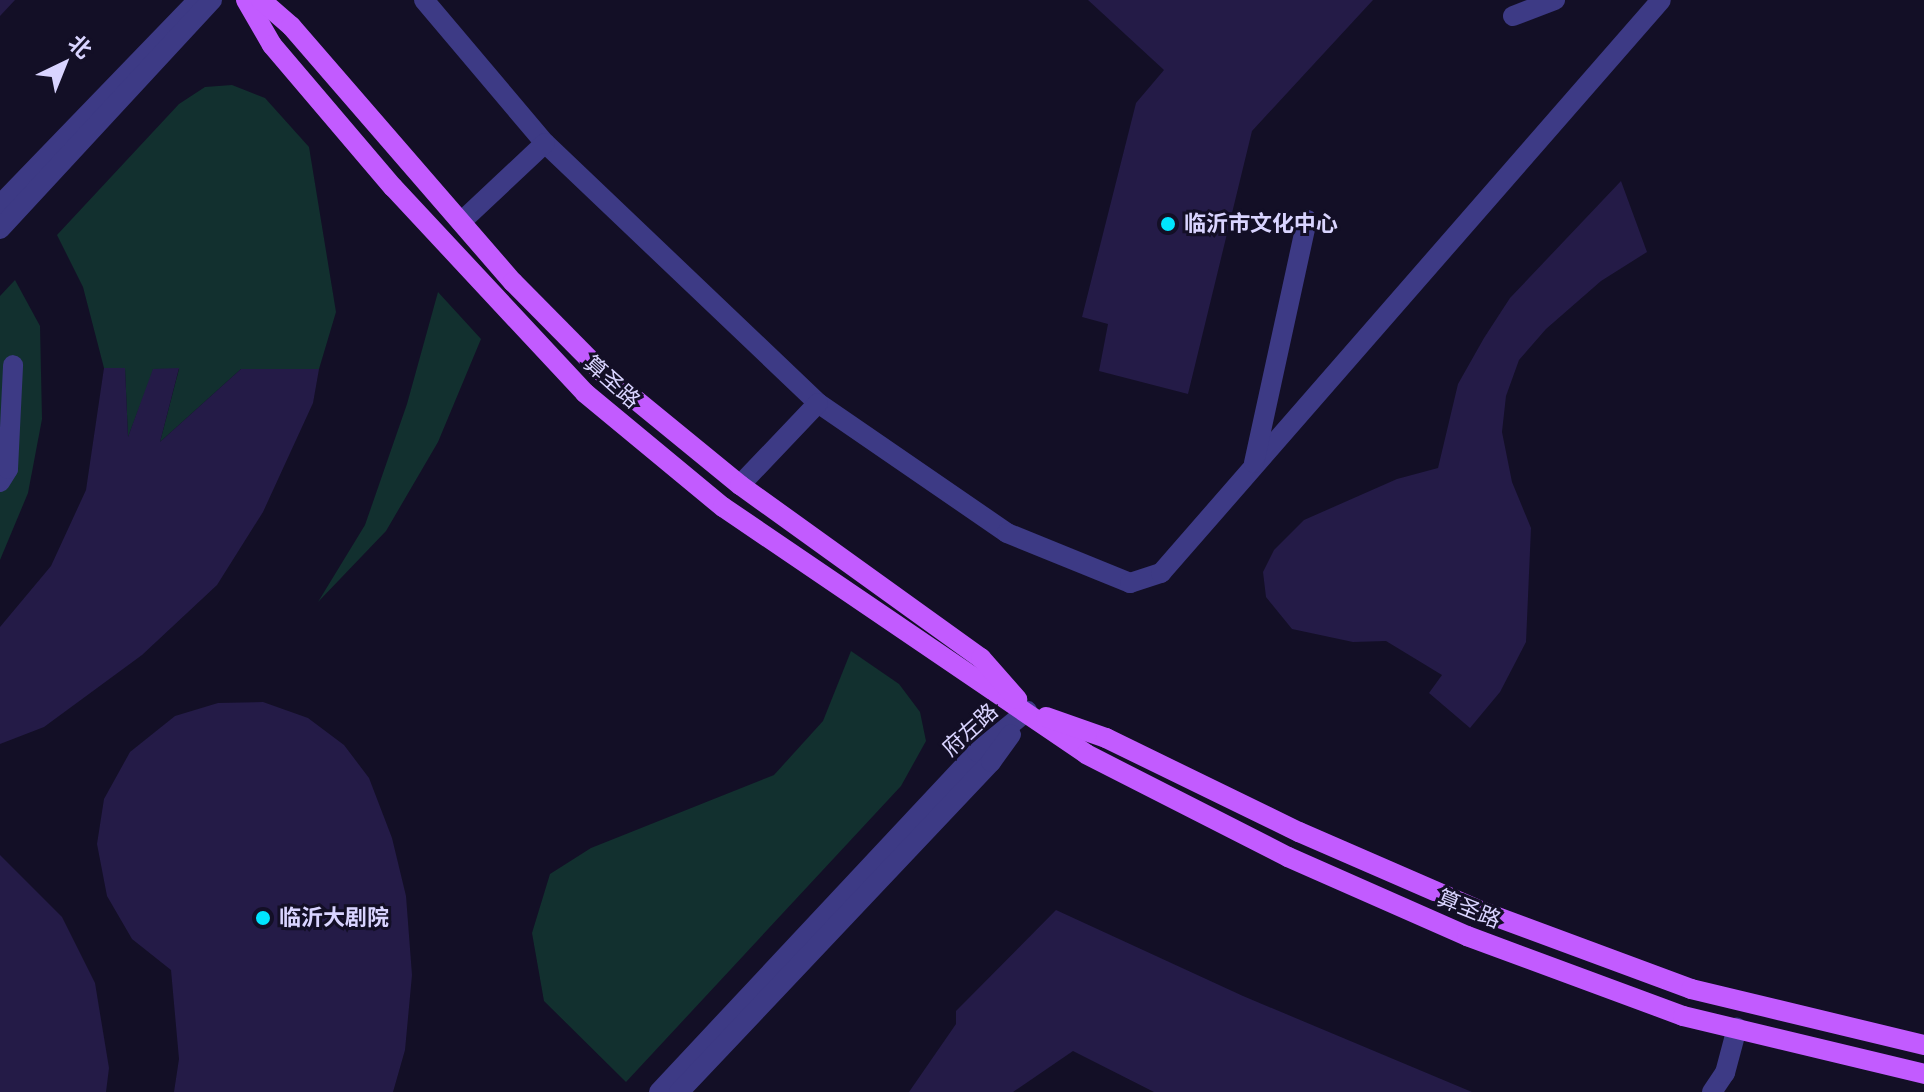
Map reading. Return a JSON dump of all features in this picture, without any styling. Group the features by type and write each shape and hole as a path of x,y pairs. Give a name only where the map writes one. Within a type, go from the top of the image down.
{"main road":[{"name":"算圣路","path":"246,0 272,45 393,187 585,393 723,507 963,674 1027,711 1086,754 1288,857 1467,936 1683,1016 1924,1074"},
{"name":"算圣路","path":"261,0 291,26 461,222 603,373 740,485 981,658 1027,711 1106,738 1299,832 1478,910 1691,989 1924,1045"}],"street":[{"path":"0,205 198,0"},
{"path":"0,229 212,0"},
{"path":"424,0 545,143 818,403 1007,533 1130,583 1161,573 1661,0"},
{"path":"1513,16 1555,0"},
{"path":"461,222 545,143"},
{"path":"1253,467 1307,220"},
{"path":"0,482 8,469 13,365"},
{"path":"740,485 818,403"},
{"name":"府左路","path":"659,1092 977,752 1027,711"},
{"name":"府左路","path":"679,1092 991,762 1027,711"},
{"path":"1712,1092 1725,1073 1737,1028"}],"green space":[{"path":"232,85 265,98 309,147 336,312 319,369 241,369 160,442 179,369 154,369 128,437 125,369 104,368 83,287 57,235 179,104 205,87"},
{"path":"15,280 40,326 42,419 28,493 0,560 0,296"},
{"path":"438,292 481,339 438,442 386,531 318,602 365,525 407,404"},
{"path":"851,651 899,684 920,712 926,741 901,786 626,1082 544,1001 532,933 550,874 591,848 774,775 823,721"}],"building":[{"path":"0,0 15,0 0,16"},
{"name":"临沂市文化中心","path":"1088,0 1373,0 1252,131 1188,394 1099,371 1108,324 1082,317 1136,103 1164,70"},
{"path":"1621,181 1647,252 1601,281 1546,329 1519,360 1506,396 1502,432 1512,482 1531,528 1526,642 1500,692 1470,728 1429,693 1442,675 1386,641 1353,642 1292,629 1266,597 1263,572 1274,550 1304,520 1397,479 1438,468 1458,384 1484,338 1510,298"},
{"path":"104,368 125,368 128,437 153,369 179,368 160,442 241,369 319,369 313,403 263,512 217,585 142,655 44,727 0,744 0,627 51,566 86,490"},
{"name":"临沂大剧院","path":"263,702 308,718 344,745 369,778 392,838 406,896 412,975 405,1050 393,1092 174,1092 179,1059 171,970 132,939 107,896 97,844 104,799 130,752 175,716 218,703"},
{"path":"0,855 62,917 95,983 109,1068 106,1092 0,1092"},
{"path":"1056,910 1243,996 1472,1092 1154,1092 1073,1051 1013,1092 909,1092 956,1024 956,1011"}],"place":[{"name":"临沂市文化中心","path":"1168,224"},
{"name":"临沂大剧院","path":"263,918"}]}
